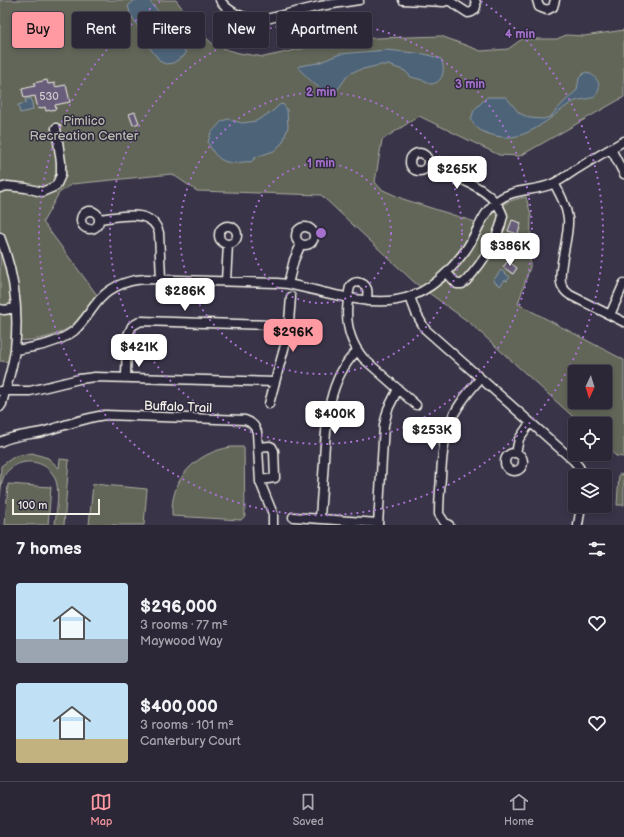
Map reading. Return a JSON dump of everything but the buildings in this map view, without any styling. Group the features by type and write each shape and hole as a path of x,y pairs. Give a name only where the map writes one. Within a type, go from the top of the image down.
{"street":[{"path":"220,0 235,14 262,20 327,2 359,0"},
{"path":"403,0 444,2 447,0 468,13 475,10 475,0"},
{"path":"537,0 539,7 546,10 553,7 555,0"},
{"path":"0,188 6,186 26,188 42,192 56,186 61,175 61,162 56,128"},
{"path":"15,350 45,345 63,338 83,323 103,295 114,286 134,280 161,279 288,284 367,301 386,302 410,297 431,286 447,273 471,242 483,217 495,203 504,196 512,193 542,188 554,183 624,140"},
{"path":"611,149 624,174"},
{"path":"427,166 483,190 502,212 502,220 490,249 466,281 462,284 457,284 447,273"},
{"path":"554,183 564,203 568,219 567,237 561,275 562,286 570,295 624,322"},
{"path":"99,219 139,215 152,220 157,226 159,233 161,279"},
{"path":"0,237 5,248 10,270 16,308 15,350 2,393 2,404 0,407"},
{"path":"226,281 228,244"},
{"path":"288,284 290,272 301,244"},
{"path":"367,301 366,287 360,282 353,284 350,287 347,308 348,326 353,343 357,351 374,369 416,405"},
{"path":"610,315 624,283"},
{"path":"269,404 288,334 292,296"},
{"path":"410,297 416,314 425,329 574,461 581,469"},
{"path":"0,309 4,310 16,308"},
{"path":"126,378 128,337 132,326 141,321 273,325 284,327 288,334"},
{"path":"320,519 327,416 332,396 340,375 347,363 357,351"},
{"path":"2,393 30,391 79,379 95,377 275,382"},
{"path":"449,525 442,520 439,514 444,442 448,427 455,411 465,395 480,379"},
{"path":"293,517 378,524 384,425 388,409 398,389"},
{"name":"Buffalo Trail","path":"0,442 10,437 41,432 97,416 114,415 245,420 250,422 255,427 257,432 260,480 262,490 273,514 273,525"},
{"path":"516,453 519,439 530,422"},
{"path":"258,447 272,447 274,451 275,478 260,480"},
{"path":"578,525 580,513"}],"green space":[{"name":"Pimlico Recreation Center","path":"0,0 176,0 185,12 138,12 138,48 205,48 205,37 213,44 213,48 222,48 239,53 264,57 305,48 372,48 372,38 441,36 481,51 508,49 522,39 557,39 566,35 584,36 624,30 624,97 520,156 499,155 419,116 382,140 375,182 381,189 403,199 475,222 463,246 438,276 445,282 471,250 493,213 505,203 526,197 531,215 530,267 518,304 624,360 624,457 616,456 612,452 612,417 573,417 470,323 414,282 321,195 197,191 172,174 72,184 59,193 43,222 97,295 84,316 64,331 40,339 14,340 11,362 0,361"},
{"path":"231,447 244,447 245,516 241,520 172,516 172,503 175,490 180,479 187,470 206,455"},
{"path":"32,453 48,458 59,468 60,459 69,460 64,525 55,525 58,497 56,481 52,473 40,464 24,462 9,469 3,478 0,497 1,466 15,456"},
{"path":"619,474 624,475 624,505 617,505"},
{"path":"8,484 51,487 48,525 5,525"},
{"path":"93,484 147,489 144,525 89,525"}],"water":[{"path":"135,0 149,0 159,12 138,12 138,27 130,13 128,6"},
{"path":"150,48 183,48 186,53 173,63 166,64 161,62"},
{"path":"386,50 425,54 441,59 443,71 441,79 438,82 430,84 426,81 411,77 405,71 400,69 389,65 380,65 355,71 348,75 336,92 330,92 320,88 298,68 299,66 318,63 340,54"},
{"path":"585,72 594,77 598,82 598,92 594,97 573,102 541,125 522,135 501,137 489,134 478,129 471,120 474,110 487,97 506,97 519,113 530,118 543,119 550,117 577,90 579,78"},
{"path":"31,98 33,110 20,113 18,105 26,103 25,100"},
{"path":"283,104 287,110 288,127 283,142 274,151 256,157 251,162 229,163 221,160 212,150 208,142 211,133 222,121 228,119 242,123 256,121 273,111 279,105"},
{"path":"501,270 510,277 500,286 493,281"}]}
